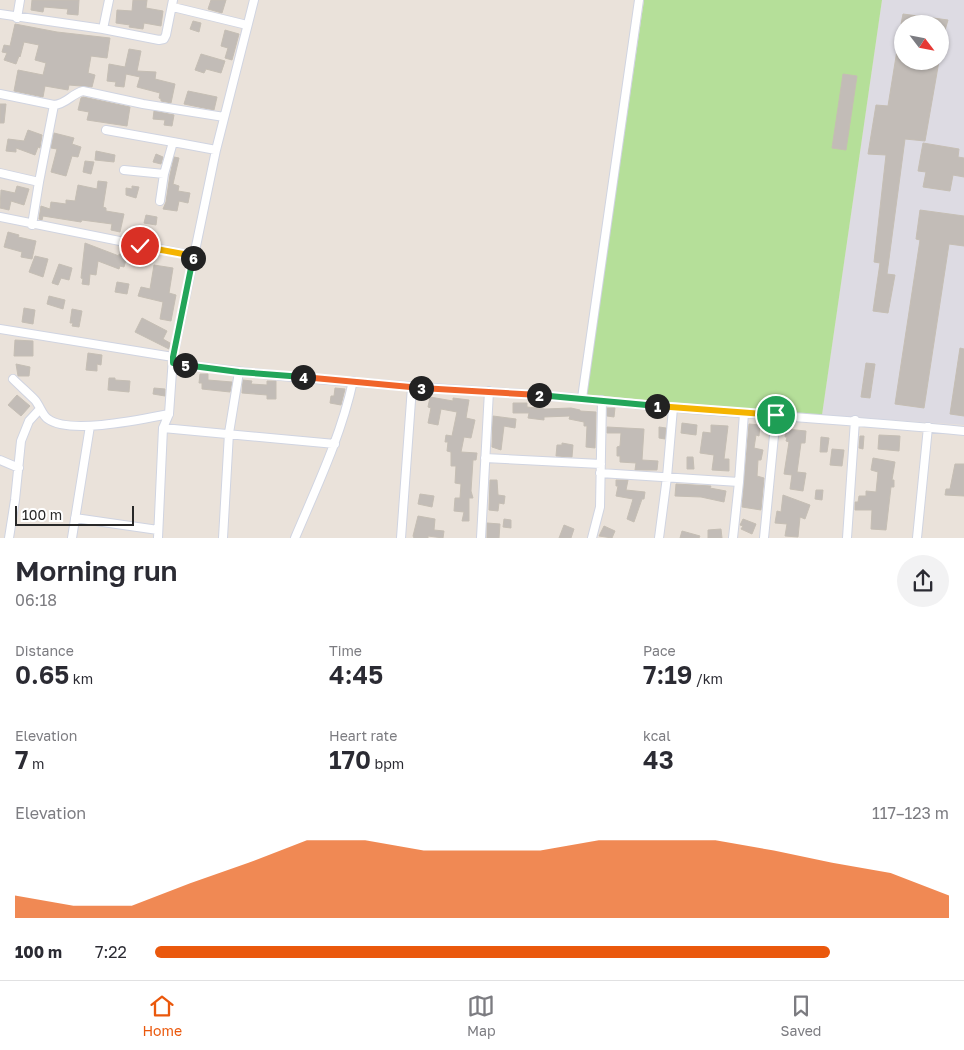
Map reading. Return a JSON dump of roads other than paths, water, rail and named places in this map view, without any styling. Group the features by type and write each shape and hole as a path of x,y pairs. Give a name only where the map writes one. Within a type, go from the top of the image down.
{"street":[{"path":"17,18 20,0"},
{"path":"103,30 109,0"},
{"path":"158,535 163,428 170,414 173,360 216,150 254,0"},
{"path":"582,398 639,0"},
{"path":"0,14 159,40 164,39 166,35 173,3 248,24"},
{"path":"0,94 54,105 61,104 75,93 83,92 143,104 224,116"},
{"path":"32,225 38,182 54,105"},
{"path":"106,130 216,150"},
{"path":"160,201 164,174 173,142"},
{"path":"124,170 164,174"},
{"path":"0,174 38,182"},
{"path":"0,217 32,225 194,256"},
{"path":"0,329 239,372 412,387 582,398 673,408 855,420 964,431"},
{"path":"223,538 229,433 239,372"},
{"path":"13,378 36,402 48,419 59,424 90,426 123,423 170,414"},
{"path":"295,538 335,444 347,410 354,381"},
{"path":"401,538 412,387"},
{"path":"482,538 489,391"},
{"path":"592,538 600,508 602,400"},
{"path":"659,538 673,408"},
{"path":"8,538 19,468 21,441 29,421 40,409"},
{"path":"733,538 744,413"},
{"path":"764,538 776,415"},
{"path":"847,538 855,420"},
{"path":"72,538 90,426"},
{"path":"917,538 928,427"},
{"path":"163,428 335,444"},
{"path":"485,458 601,468 667,477 739,482"},
{"path":"0,460 19,468"},
{"path":"75,518 167,538"}]}
